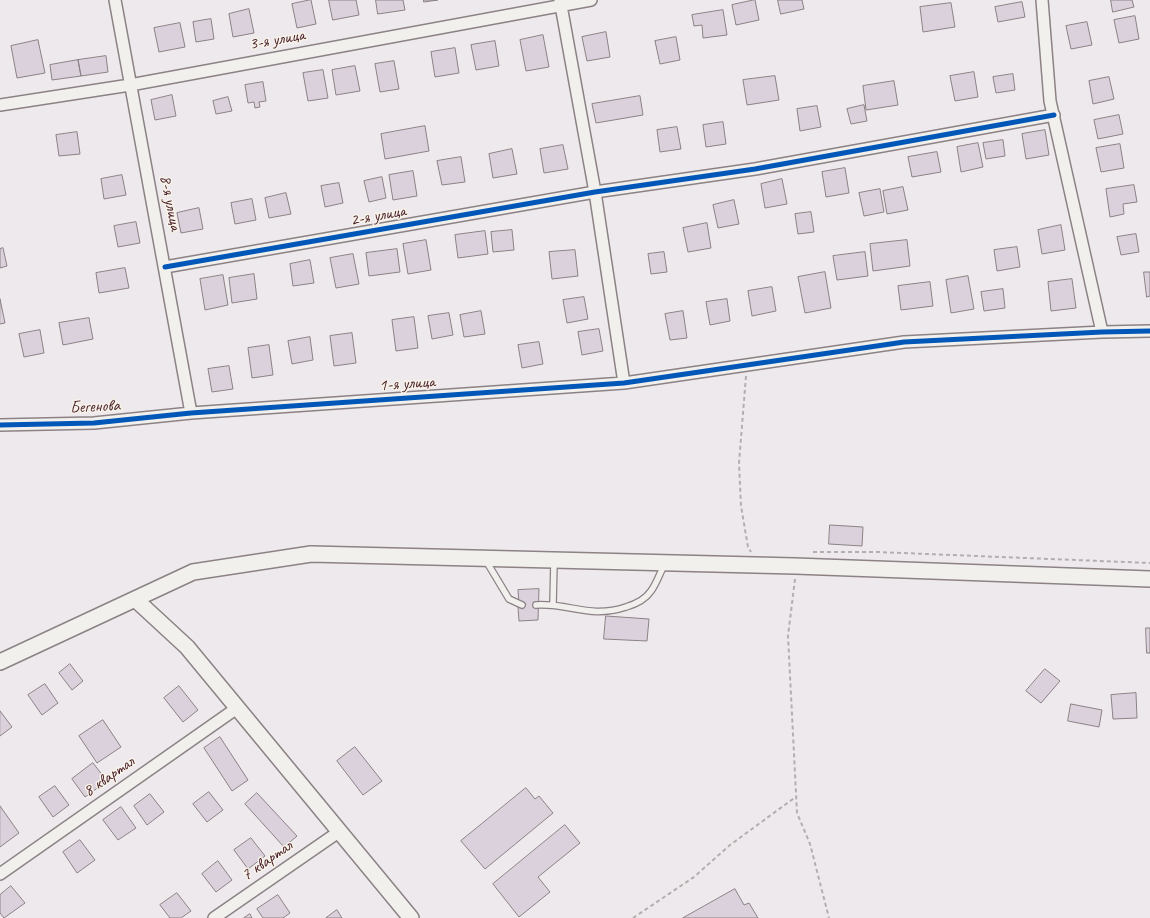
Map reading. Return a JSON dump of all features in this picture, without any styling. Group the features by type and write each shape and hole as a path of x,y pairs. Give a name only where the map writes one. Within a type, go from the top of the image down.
{"main road":[{"path":"0,662 193,572 311,554 484,557 795,566 1150,579"},
{"path":"135,599 187,647 411,918"}],"street":[{"name":"8-я улица","path":"115,0 130,85 166,267 191,413"},
{"name":"3-я улица","path":"0,105 130,85 560,3 591,0"},
{"path":"1042,0 1050,101 1102,332"},
{"path":"560,3 595,192 624,383"},
{"name":"2-я улица","path":"166,267 595,192 755,169 1054,116"},
{"name":"1-я улица","path":"191,413 624,383 904,342 1150,331"},
{"name":"Бегенова","path":"0,425 94,423 191,413"},
{"name":"8 квартал","path":"0,874 237,708"},
{"name":"7 квартал","path":"214,918 340,831"}],"lane":[{"path":"484,557 509,599 522,605"},
{"path":"553,604 554,559"},
{"path":"536,605 553,604 580,611 596,613 612,612 638,604 651,591 665,563"}],"path":[{"path":"747,365 739,463 741,506 748,547 751,553"},
{"path":"809,552 877,552 1150,563"},
{"path":"795,566 795,580 788,636 797,813 810,844 829,918"},
{"path":"634,918 694,877 730,845 797,796"}],"building":[{"path":"311,0 316,24 297,28 292,4"},
{"path":"329,0 356,0 359,15 333,20"},
{"path":"376,0 403,0 405,10 378,14"},
{"path":"424,0 438,0 424,2"},
{"path":"755,0 759,20 736,25 732,5"},
{"path":"778,0 802,0 804,9 781,14"},
{"path":"1111,0 1132,0 1134,7 1113,12"},
{"path":"1022,2 1025,17 998,22 995,7"},
{"path":"951,3 955,27 923,32 920,7"},
{"path":"249,9 254,33 233,37 229,14"},
{"path":"723,10 727,35 703,38 702,25 694,26 692,15"},
{"path":"1135,16 1139,39 1119,43 1114,20"},
{"path":"211,19 214,39 196,42 193,22"},
{"path":"1087,22 1092,45 1071,49 1066,26"},
{"path":"180,23 185,47 159,52 154,28"},
{"path":"606,32 610,57 587,61 582,37"},
{"path":"543,35 549,67 526,71 520,40"},
{"path":"676,37 680,60 660,64 655,41"},
{"path":"38,40 45,73 17,78 11,46"},
{"path":"495,41 499,66 476,70 471,45"},
{"path":"455,48 459,73 435,77 431,52"},
{"path":"106,56 108,72 81,76 78,60"},
{"path":"78,60 81,76 52,80 50,65"},
{"path":"394,61 399,89 380,92 375,64"},
{"path":"355,66 360,91 336,95 332,70"},
{"path":"323,70 328,98 308,101 303,73"},
{"path":"974,72 978,97 955,101 950,76"},
{"path":"1013,74 1015,90 996,93 993,77"},
{"path":"775,76 779,100 747,105 743,80"},
{"path":"1109,77 1114,99 1093,104 1089,81"},
{"path":"894,81 898,105 866,110 863,86"},
{"path":"263,82 266,101 259,102 260,107 255,108 254,102 248,103 245,85"},
{"path":"172,95 176,116 155,120 151,100"},
{"path":"640,96 643,115 596,123 592,104"},
{"path":"228,97 232,111 216,114 213,101"},
{"path":"864,105 867,121 851,124 847,109"},
{"path":"817,106 821,127 800,131 797,109"},
{"path":"1119,115 1123,134 1098,139 1094,120"},
{"path":"723,122 726,144 706,147 703,125"},
{"path":"425,126 429,151 385,159 381,134"},
{"path":"677,127 681,149 660,152 657,130"},
{"path":"1045,130 1049,155 1026,159 1022,134"},
{"path":"77,132 80,154 59,156 56,135"},
{"path":"1003,140 1005,156 986,159 983,143"},
{"path":"978,143 983,167 961,172 957,147"},
{"path":"1120,144 1124,168 1101,172 1096,148"},
{"path":"563,145 568,169 544,173 540,149"},
{"path":"512,149 517,174 493,178 489,154"},
{"path":"937,152 941,172 912,177 908,157"},
{"path":"461,157 465,182 442,185 437,161"},
{"path":"845,168 849,193 826,197 822,172"},
{"path":"413,171 417,196 393,200 389,175"},
{"path":"122,175 126,195 104,199 101,179"},
{"path":"382,177 386,198 369,202 364,181"},
{"path":"782,179 787,204 765,208 761,184"},
{"path":"339,183 343,203 325,207 321,186"},
{"path":"1134,185 1137,202 1123,204 1124,214 1110,217 1106,189"},
{"path":"903,187 908,210 887,214 883,191"},
{"path":"880,189 884,212 864,216 859,193"},
{"path":"286,193 291,214 269,218 265,198"},
{"path":"252,199 256,220 235,224 231,203"},
{"path":"734,200 739,224 718,228 713,205"},
{"path":"199,208 203,229 181,233 177,213"},
{"path":"811,212 814,232 798,234 795,214"},
{"path":"136,222 140,243 118,247 114,226"},
{"path":"707,223 711,248 688,252 683,228"},
{"path":"1061,225 1065,250 1042,254 1038,230"},
{"path":"512,230 514,250 493,252 491,232"},
{"path":"485,231 488,254 458,258 455,235"},
{"path":"1136,234 1139,252 1121,255 1117,237"},
{"path":"426,240 431,270 408,274 403,244"},
{"path":"907,240 910,266 873,271 870,244"},
{"path":"1017,247 1020,267 997,271 994,250"},
{"path":"3,248 7,266 0,268 0,249"},
{"path":"397,249 400,272 369,276 366,253"},
{"path":"575,250 578,276 552,279 549,252"},
{"path":"664,252 667,272 651,274 648,254"},
{"path":"865,252 868,276 837,280 833,256"},
{"path":"353,254 359,284 336,288 330,258"},
{"path":"310,260 314,283 293,286 290,264"},
{"path":"125,268 129,288 99,293 96,273"},
{"path":"825,272 831,308 805,313 798,277"},
{"path":"1144,272 1150,272 1150,296 1147,297"},
{"path":"254,274 257,299 232,303 229,278"},
{"path":"223,275 228,305 205,310 200,279"},
{"path":"968,276 974,309 951,313 946,280"},
{"path":"1072,279 1076,308 1051,311 1048,282"},
{"path":"930,282 933,306 901,310 898,286"},
{"path":"772,287 776,311 752,316 748,291"},
{"path":"1003,289 1005,308 984,311 981,292"},
{"path":"584,297 588,319 567,323 563,300"},
{"path":"0,299 5,323 0,324"},
{"path":"727,299 730,321 710,325 706,302"},
{"path":"481,311 485,334 464,337 460,315"},
{"path":"683,311 687,338 670,340 665,314"},
{"path":"449,313 453,335 432,339 428,316"},
{"path":"414,317 418,348 396,351 392,320"},
{"path":"89,318 93,339 63,345 59,323"},
{"path":"599,329 603,351 582,355 578,332"},
{"path":"40,330 44,353 24,357 19,334"},
{"path":"352,333 356,363 334,366 330,336"},
{"path":"310,337 313,360 292,364 288,341"},
{"path":"539,342 543,364 522,368 518,345"},
{"path":"269,345 273,375 252,378 248,348"},
{"path":"229,366 233,389 212,392 208,369"},
{"path":"830,525 863,527 862,546 829,544"},
{"path":"539,589 538,620 519,621 518,607 522,607 519,604 518,590"},
{"path":"606,616 649,619 647,641 604,639"},
{"path":"1146,628 1150,628 1150,653 1147,653"},
{"path":"70,664 83,681 72,690 59,673"},
{"path":"1045,669 1060,681 1041,703 1026,691"},
{"path":"45,684 58,703 42,715 28,695"},
{"path":"179,686 198,710 183,722 164,698"},
{"path":"1136,693 1137,718 1113,719 1111,695"},
{"path":"1071,704 1102,710 1099,727 1068,721"},
{"path":"0,711 12,727 0,736"},
{"path":"103,720 121,747 97,763 79,736"},
{"path":"220,737 248,780 232,791 204,748"},
{"path":"355,747 382,781 363,795 337,761"},
{"path":"93,763 107,781 85,797 72,779"},
{"path":"55,786 69,805 53,817 39,797"},
{"path":"526,788 535,799 539,796 553,813 485,869 461,841"},
{"path":"209,792 223,810 207,822 193,804"},
{"path":"257,793 297,836 284,847 245,804"},
{"path":"150,794 164,812 147,825 134,806"},
{"path":"0,806 19,833 0,847"},
{"path":"121,807 136,828 118,840 103,820"},
{"path":"565,825 580,843 538,877 550,892 519,917 493,884"},
{"path":"251,838 265,856 248,869 234,850"},
{"path":"80,840 95,860 77,873 63,852"},
{"path":"218,861 232,880 216,892 202,874"},
{"path":"11,886 25,903 4,918 0,913 0,895"},
{"path":"735,889 744,905 749,903 758,918 683,918"},
{"path":"177,893 191,911 181,918 170,918 160,905"},
{"path":"278,895 290,913 283,918 263,918 257,909"},
{"path":"337,910 342,918 326,918"},
{"path":"250,914 252,918 244,918"}],"cycle path":[{"path":"165,267 595,192 755,169 1054,115"},
{"path":"0,425 94,423 191,413 624,383 904,342 1150,331"}]}
